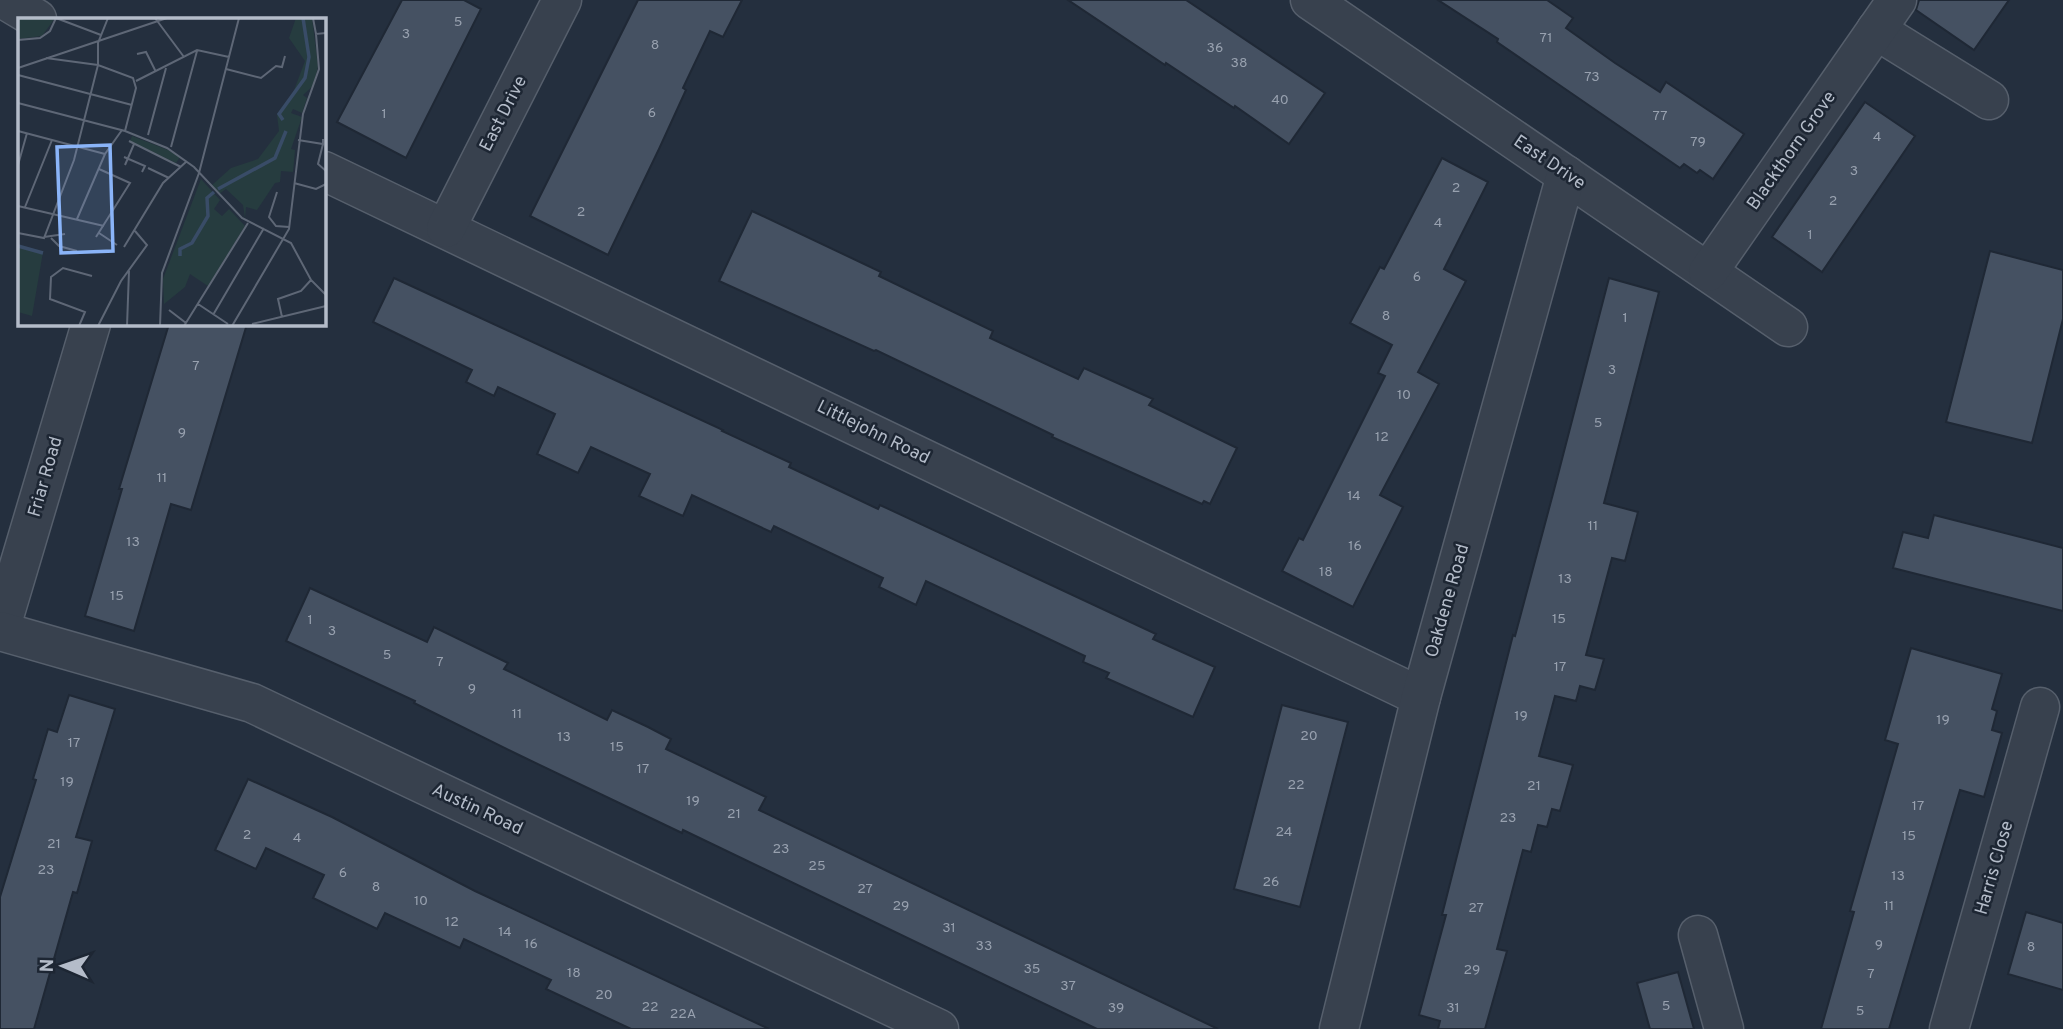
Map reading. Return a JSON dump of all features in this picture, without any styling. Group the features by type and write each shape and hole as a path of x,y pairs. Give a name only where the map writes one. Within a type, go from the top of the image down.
{"street":[{"path":"5,0 35,18"},
{"name":"East Drive","path":"446,228 562,0"},
{"name":"East Drive","path":"1310,0 1788,327"},
{"name":"Blackthorn Grove","path":"1708,272 1886,15 1989,100"},
{"name":"Littlejohn Road","path":"326,172 1421,697"},
{"name":"Oakdene Road","path":"1339,1029 1421,697 1566,175"},
{"name":"Friar Road","path":"0,630 90,326"},
{"name":"Austin Road","path":"0,630 252,703 939,1029"},
{"name":"Harris Close","path":"1949,1029 2040,707"},
{"path":"1698,935 1724,1029"}],"building":[{"path":"402,0 464,0 481,9 406,158 337,122"},
{"path":"638,0 742,0 723,37 710,31 683,88 686,90 608,255 530,216"},
{"path":"1068,0 1186,0 1325,93 1289,144 1235,106 1234,108 1166,63 1165,65"},
{"path":"1438,0 1547,0 1573,18 1566,28 1615,63 1660,92 1666,82 1744,134 1713,179 1684,164 1680,168 1497,42 1498,39"},
{"path":"1919,0 2009,0 1974,50 1916,10"},
{"path":"1865,102 1915,136 1822,272 1772,237"},
{"path":"1442,158 1488,182 1444,269 1466,281 1418,372 1439,384 1380,495 1403,507 1353,607 1282,571 1299,538 1303,540 1385,376 1378,373 1392,345 1350,323 1380,267 1384,269"},
{"path":"752,211 881,272 879,276 993,331 990,338 1078,379 1084,368 1153,399 1149,405 1237,448 1210,504 1204,501 1202,504 1052,437 1053,435 876,350 719,281"},
{"path":"1990,251 2063,270 2063,319 2032,443 1946,422"},
{"path":"394,278 723,430 791,463 789,467 878,509 880,505 1156,634 1153,639 1215,667 1193,717 1106,678 1109,673 1083,662 1085,656 926,581 916,605 879,587 883,578 774,526 771,532 692,495 683,516 639,496 650,474 591,447 578,473 537,454 555,414 498,387 494,396 466,382 472,370 373,322"},
{"path":"1609,278 1659,292 1604,503 1638,512 1625,561 1612,558 1586,655 1604,659 1595,690 1580,686 1576,701 1555,696 1539,756 1573,765 1560,811 1552,809 1547,827 1538,825 1531,852 1523,850 1497,949 1507,951 1485,1029 1438,1029 1440,1021 1419,1015 1446,915 1442,915 1513,635 1515,636"},
{"path":"168,326 246,326 191,510 171,504 134,631 85,616 122,489 119,489"},
{"path":"1934,515 2063,548 2063,611 1893,568 1903,532 1928,538"},
{"path":"310,588 427,642 434,627 508,663 504,669 607,720 612,710 648,727 671,739 666,749 766,797 759,810 1218,1029 1097,1029 683,830 682,833 521,756 414,703 415,701 286,641"},
{"path":"1911,648 2002,674 1992,709 1997,711 1992,730 2002,733 1984,797 1960,790 1889,1029 1821,1029 1854,912 1850,911 1898,744 1885,740"},
{"path":"69,695 115,709 76,837 92,841 77,893 73,892 34,1029 0,1029 0,897 36,780 33,779 48,729 57,732"},
{"path":"1282,705 1348,722 1300,907 1234,889"},
{"path":"248,779 332,817 475,891 769,1029 631,1029 546,989 551,980 464,939 460,948 385,913 377,929 313,898 324,875 266,848 256,869 215,850"},
{"path":"2026,912 2063,923 2063,990 2008,974"},
{"path":"1678,972 1694,1029 1650,1029 1637,983"}]}
